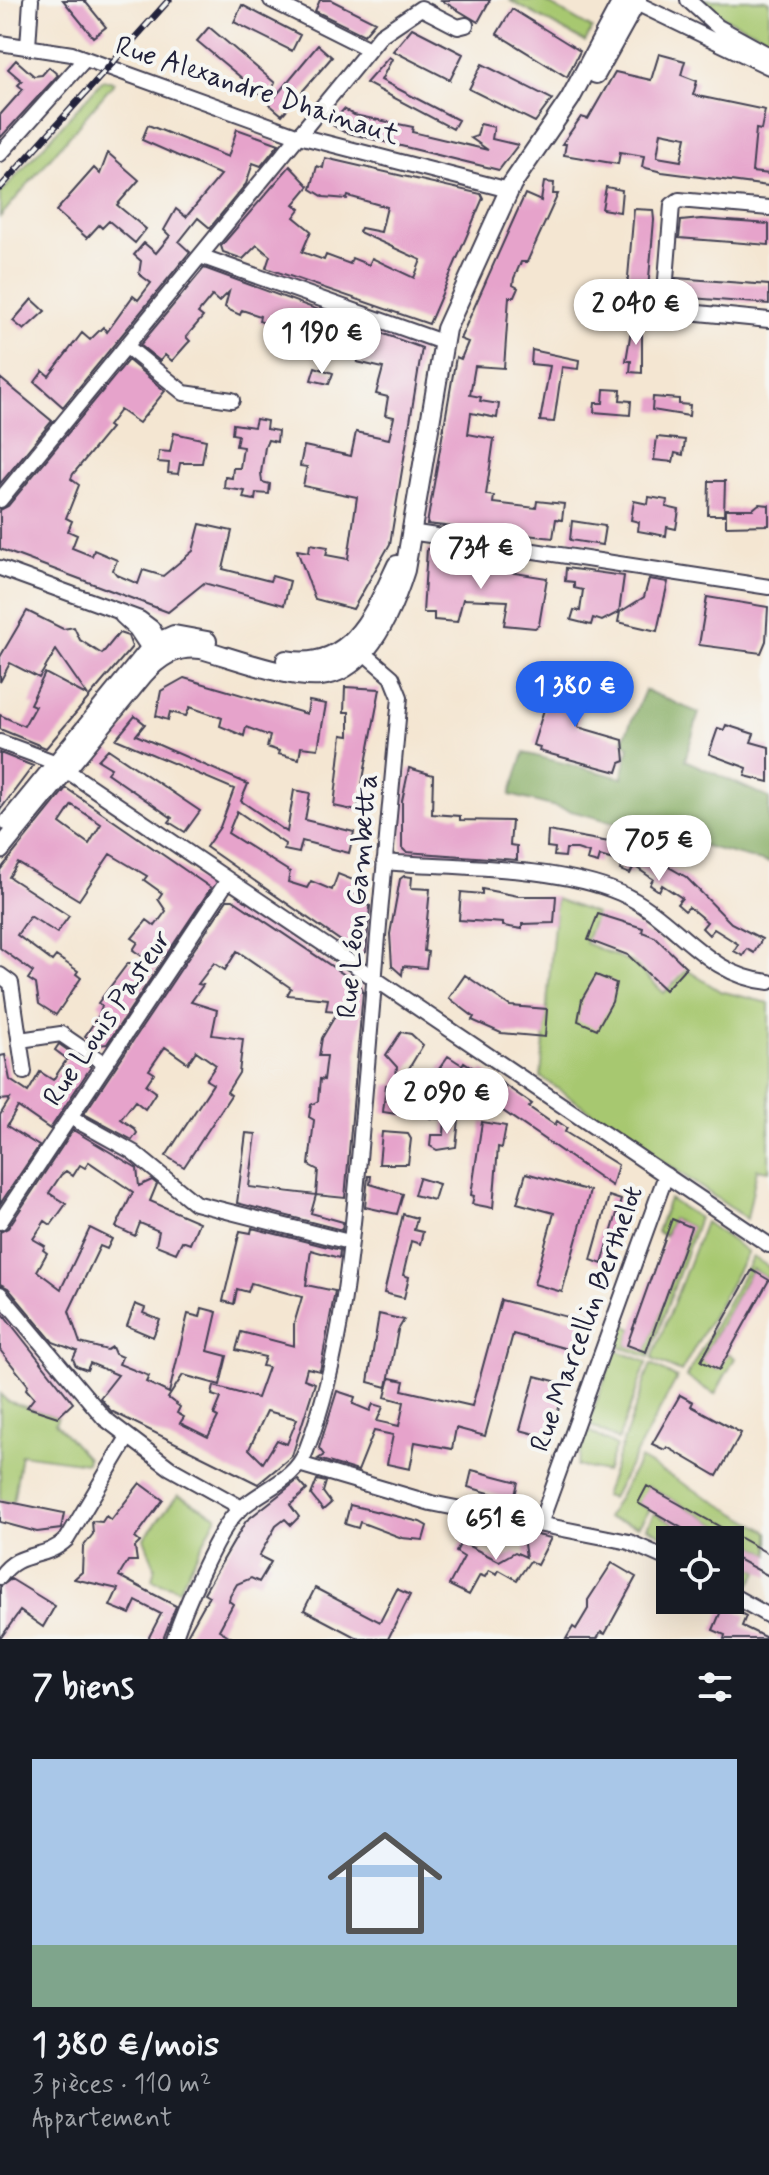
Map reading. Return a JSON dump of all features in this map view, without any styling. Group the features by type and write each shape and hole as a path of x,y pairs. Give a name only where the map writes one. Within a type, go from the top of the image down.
{"main road":[{"path":"0,833 158,650 178,635 315,670 342,669 363,652 399,590 442,342 509,190 551,129 600,68 624,2"},
{"path":"315,670 355,639 394,571 410,532"},
{"path":"0,850 60,766"}],"street":[{"path":"28,47 31,0"},
{"path":"271,0 369,49"},
{"path":"688,0 718,27 769,55"},
{"path":"624,2 769,67"},
{"path":"0,500 390,27 421,8 458,27 466,25"},
{"path":"0,43 28,47"},
{"path":"0,50 28,47"},
{"name":"Rue Alexandre Dhainaut","path":"28,47 85,59 299,136 509,190"},
{"path":"0,154 85,59"},
{"path":"769,208 679,200 672,205 664,304 668,310 769,320"},
{"path":"200,256 442,342"},
{"path":"126,346 184,393 232,400"},
{"path":"410,532 769,587"},
{"path":"0,568 115,612 158,650"},
{"name":"Rue Léon Gambetta","path":"299,1464 329,1378 349,1242 400,697 392,677 363,652"},
{"path":"0,742 60,766 769,1245"},
{"path":"384,862 555,876 598,885 647,908 722,969 769,982"},
{"name":"Rue Louis Pasteur","path":"0,1222 228,880"},
{"path":"0,975 11,983 24,1072"},
{"path":"20,1040 61,1034 105,1064"},
{"path":"70,1117 129,1150 199,1205 349,1242"},
{"name":"Rue Marcellin Berthelot","path":"540,1524 666,1175"},
{"path":"0,1294 90,1404 128,1437 181,1475 242,1508"},
{"path":"0,1577 15,1559 52,1551 67,1539 128,1437"},
{"path":"174,1639 189,1600 230,1520 299,1464 431,1503 629,1542 656,1554"},
{"path":"744,1602 769,1616"}],"green space":[{"path":"509,0 542,0 592,29 585,42"},
{"path":"702,0 766,0 769,2 769,38 725,18"},
{"path":"103,80 115,82 0,217 0,194"},
{"path":"645,690 699,713 685,760 769,798 769,863 510,795 524,753 622,778 629,747 623,740"},
{"path":"556,899 596,914 585,943 633,963 664,993 687,970 720,991 769,1003 769,1171 757,1169 747,1219 541,1077"},
{"path":"669,1199 699,1218 649,1357 617,1346 624,1325 633,1329 627,1345 646,1351 691,1227 672,1219 665,1236 657,1232"},
{"path":"705,1222 748,1252 681,1372 652,1359"},
{"path":"753,1257 769,1267 769,1279 752,1269 701,1360 718,1370 728,1353 735,1358 715,1394 686,1377"},
{"path":"616,1350 647,1362 618,1440 588,1424"},
{"path":"651,1364 677,1378 612,1498 604,1496"},
{"path":"0,1394 7,1401 58,1417 55,1423 87,1458 86,1463 21,1454 13,1503 0,1500"},
{"path":"587,1430 616,1446 606,1472 577,1466"},
{"path":"640,1459 769,1532 769,1554 744,1540 744,1526 719,1526 648,1486 638,1503 650,1510 638,1526 607,1518"},
{"path":"178,1495 217,1516 179,1589 152,1580 155,1567 144,1538"},
{"path":"654,1513 676,1525 656,1526 656,1532 647,1527"},
{"path":"744,1563 759,1571 750,1585 744,1581"}],"building":[{"path":"63,0 84,0 106,27 93,37"},
{"path":"320,0 331,0 375,22 364,35 315,11"},
{"path":"441,0 490,0 478,22"},
{"path":"242,5 300,35 292,51 234,22"},
{"path":"512,9 580,51 567,77 497,34"},
{"path":"209,27 275,83 267,99 197,41"},
{"path":"412,28 463,54 450,80 393,51"},
{"path":"318,45 332,57 282,115 269,104"},
{"path":"659,54 685,61 681,75 697,81 693,95 765,110 761,130 756,129 752,172 769,174 769,186 662,172 642,167 644,156 620,152 618,164 564,155 566,144 562,144 581,117 588,119 615,72 651,80","holes":["661,132 686,137 681,161 657,157"]},
{"path":"389,57 392,59 381,80 458,120 453,129 366,83"},
{"path":"16,60 34,76 42,75 49,67 58,75 0,138 0,115 23,89 18,85 22,81 8,69"},
{"path":"482,64 552,99 535,122 469,89"},
{"path":"344,109 354,115 413,127 412,132 488,150 471,138 477,136 480,124 494,127 492,139 518,145 499,170 344,132 331,124"},
{"path":"148,125 228,157 237,129 279,144 261,166 253,163 246,184 210,228 198,218 179,242 190,252 63,407 35,382 43,371 49,376 82,333 90,340 103,327 107,332 133,296 138,300 151,283 139,274 141,261 134,255 144,243 156,253 170,236 164,230 176,209 186,217 221,175 142,140"},
{"path":"108,153 139,180 117,205 146,229 135,243 109,221 102,228 99,225 87,238 56,211 94,168 100,174"},
{"path":"325,158 481,194 483,198 429,324 266,268 270,256 257,245 243,259 223,252 221,246 290,166 309,186 294,204 300,209 294,217 311,231 302,252 324,260 326,255 350,264 352,258 369,265 372,258 414,278 421,260 359,232 361,228 381,232 387,207 348,196 347,199 324,197 311,189 317,166 323,168"},
{"path":"544,182 554,183 553,194 558,194 527,262 521,262 514,278 513,285 518,288 514,297 509,297 504,368 475,366 470,395 481,397 480,401 499,404 497,418 471,413 468,434 494,439 486,495 494,496 493,503 536,508 537,501 564,504 562,520 556,519 553,538 427,524 456,357 461,359 468,342 460,339 525,194 541,201"},
{"path":"606,187 622,190 620,212 602,209"},
{"path":"634,209 653,210 646,313 625,311"},
{"path":"701,219 769,224 769,245 679,238 681,221"},
{"path":"204,268 422,348 390,544 353,609 315,599 297,550 309,552 310,544 328,547 326,555 348,559 357,497 303,486 307,467 300,466 304,446 351,456 356,432 389,439 394,417 385,415 388,397 376,394 383,368 357,362 360,355 302,330 299,337 259,321 260,316 242,310 240,315 229,310 225,307 229,292 219,302 212,296 198,313 203,317 186,337 190,341 172,361 165,355 160,361 140,345"},
{"path":"676,278 769,285 769,304 678,297 675,295"},
{"path":"32,299 45,311 24,330 13,321"},
{"path":"633,318 642,319 642,373 630,372 631,361 626,361"},
{"path":"532,350 579,360 578,369 562,367 554,422 540,421 550,366 531,364"},
{"path":"128,360 165,391 139,423 120,410 108,426 111,428 73,474 71,479 79,485 66,518 72,521 68,531 77,535 72,548 92,556 94,550 117,560 113,570 117,575 138,584 143,570 163,576 193,551 200,524 232,531 223,569 270,581 272,576 290,581 284,605 204,583 168,612 0,549 0,510 8,506"},
{"path":"315,367 333,373 329,384 311,380"},
{"path":"0,378 52,421 0,484"},
{"path":"604,389 621,390 620,400 631,401 630,415 594,412 595,403 603,403"},
{"path":"653,397 679,399 679,404 690,405 689,416 652,410"},
{"path":"256,419 267,421 266,429 278,431 277,442 268,440 265,447 261,473 262,482 270,484 269,494 256,493 255,500 243,498 245,491 224,488 225,477 232,478 233,468 240,468 243,447 236,446 238,435 232,434 233,424 254,427"},
{"path":"174,433 206,440 202,463 180,463 178,474 168,473 169,463 158,462 159,451 170,452"},
{"path":"657,437 685,440 683,455 675,453 673,462 654,460"},
{"path":"709,481 725,481 724,515 708,515"},
{"path":"649,497 667,500 666,507 679,510 676,529 667,527 666,536 638,531 639,522 631,520 634,501 648,504"},
{"path":"759,504 769,505 769,525 726,526 726,509 753,509"},
{"path":"572,521 605,526 602,545 570,540"},
{"path":"427,549 446,552 445,562 547,578 539,625 535,628 504,625 508,601 463,599 457,622 434,620 434,613 423,613"},
{"path":"566,568 624,576 619,612 602,621 593,618 591,625 571,620 574,610 580,611 583,590 574,588 574,582 565,581"},
{"path":"649,579 668,582 657,631 618,622 620,612 644,597"},
{"path":"707,597 768,607 766,641 761,653 699,645"},
{"path":"27,611 63,629 74,627 80,640 102,654 119,633 128,636 132,647 46,748 0,729 0,715 24,726 35,706 30,704 45,673 88,696 56,650 39,678 10,663 0,682 0,657"},
{"path":"555,674 587,680 578,727 623,740 625,761 620,763 617,772 539,751 540,747 533,745"},
{"path":"184,678 307,714 309,701 326,704 318,749 301,747 299,759 278,754 279,751 267,747 270,736 246,727 244,736 220,726 222,718 190,707 186,716 170,712 168,720 156,716 161,691"},
{"path":"345,687 380,689 357,811 334,806 342,735 349,736 349,712 344,712"},
{"path":"135,716 145,724 136,735 248,784 241,801 287,832 294,790 310,793 305,820 354,832 349,853 302,841 299,853 284,850 285,844 237,811 228,833 290,872 288,882 307,888 311,881 332,890 338,874 358,882 351,898 370,906 366,952 361,955 206,847 220,827 234,789 116,739"},
{"path":"726,725 754,734 751,742 769,747 769,782 745,776 747,768 709,754 718,728 724,730"},
{"path":"108,749 200,811 185,832 169,822 172,818 107,773 111,768 98,760"},
{"path":"0,753 33,766 0,810"},
{"path":"409,768 433,775 432,814 460,816 460,820 512,821 510,845 517,846 517,860 406,852 402,848 402,801"},
{"path":"66,788 211,888 107,1044 98,1045 85,1036 99,1015 102,1006 98,1003 128,963 152,963 133,950 138,942 132,938 147,920 155,926 166,911 158,899 162,893 144,880 147,876 110,854 79,900 18,863 9,877 69,916 57,933 30,916 17,935 52,961 56,956 78,971 76,974 81,978 56,1015 39,1004 36,984 28,979 33,972 0,948 0,870","holes":["72,805 101,824 89,844 60,823"]},
{"path":"548,831 620,844 660,862 686,877 731,923 762,939 754,953 747,949 743,956 734,951 738,944 714,929 709,935 702,928 707,922 689,907 685,911 677,904 682,898 662,885 659,891 650,885 653,879 634,866 630,874 620,870 623,863 600,856 598,863 587,860 589,853 577,849 566,849 565,857 554,856 555,848 547,847"},
{"path":"412,877 411,888 430,889 424,951 428,952 426,968 403,966 402,975 392,966 390,934 400,879"},
{"path":"482,889 518,896 556,896 554,923 522,924 522,929 503,926 503,923 459,920 461,892 482,894"},
{"path":"227,900 233,900 361,986 363,992 345,1198 316,1195 318,1170 309,1165 314,1120 309,1117 311,1105 318,1101 327,1056 319,1056 322,1038 338,1011 326,1010 328,999 287,995 291,988 237,951 225,970 214,963 198,984 203,985 191,1002 217,1010 212,1035 243,1039 239,1073 227,1092 231,1095 184,1167 166,1156 213,1084 206,1080 216,1065 196,1051 188,1063 165,1047 149,1070 154,1073 146,1085 156,1092 145,1109 135,1101 121,1119 137,1133 132,1140 84,1114"},
{"path":"598,914 643,928 642,932 655,937 686,967 665,990 628,955 588,940"},
{"path":"465,975 510,1006 547,1009 545,1037 501,1033 472,1020 474,1017 449,998"},
{"path":"596,975 616,983 612,1002 597,1029 578,1021 582,999"},
{"path":"401,1032 411,1034 423,1045 399,1085 412,1085 411,1091 427,1093 442,1102 439,1119 430,1118 431,1112 410,1110 409,1116 383,1112 386,1085 395,1084 397,1067 386,1055"},
{"path":"59,1044 91,1067 50,1129 18,1107 7,1126 39,1146 0,1204 0,1115 10,1099 0,1100 0,1056 5,1055 10,1080 28,1092 40,1072 53,1080 67,1059 55,1050"},
{"path":"448,1056 481,1073 483,1070 532,1104 529,1107 555,1125 557,1121 567,1128 565,1132 618,1165 612,1186 490,1102 493,1098 458,1078 456,1081 439,1069"},
{"path":"445,1117 459,1119 456,1147 437,1150 430,1146 431,1135 444,1135"},
{"path":"482,1122 506,1126 502,1148 498,1147 493,1208 472,1204"},
{"path":"73,1130 137,1168 139,1186 152,1180 157,1184 150,1201 199,1222 190,1244 182,1241 176,1253 156,1245 159,1231 140,1223 135,1236 116,1227 133,1192 89,1162 85,1168 80,1165 73,1176 66,1171 61,1175 49,1193 66,1204 51,1225 45,1221 33,1239 45,1246 43,1250 47,1253 37,1271 61,1289 90,1228 112,1239 107,1249 100,1246 69,1311 80,1343 107,1350 112,1347 115,1354 122,1357 119,1364 149,1376 146,1382 169,1393 188,1314 200,1317 202,1308 217,1312 208,1351 227,1356 220,1385 183,1375 168,1398 180,1407 177,1413 184,1417 180,1423 208,1437 218,1417 214,1415 221,1398 212,1395 214,1386 257,1398 268,1367 262,1366 265,1357 236,1350 241,1332 294,1346 294,1324 302,1297 251,1283 248,1292 237,1289 234,1304 223,1301 240,1231 251,1233 252,1228 340,1250 339,1258 311,1250 306,1285 335,1291 320,1371 307,1368 304,1379 315,1383 292,1456 258,1484 111,1411 100,1398 118,1375 90,1363 87,1370 76,1366 73,1359 77,1351 53,1342 8,1288 0,1284 0,1232 8,1228","holes":["267,1411 297,1419 287,1444 277,1440 263,1463 249,1449"]},
{"path":"382,1132 408,1134 411,1139 408,1164 379,1164"},
{"path":"246,1133 256,1134 249,1187 316,1195 311,1213 343,1222 342,1230 237,1203"},
{"path":"526,1173 590,1191 562,1292 534,1284 554,1213 517,1203"},
{"path":"368,1176 371,1176 370,1184 403,1194 397,1214 365,1207"},
{"path":"419,1178 439,1184 434,1200 414,1195"},
{"path":"609,1196 621,1200 602,1264 591,1260"},
{"path":"403,1214 417,1218 414,1230 423,1232 420,1244 411,1241 403,1275 409,1277 404,1298 384,1293"},
{"path":"672,1219 691,1227 646,1352 627,1345"},
{"path":"752,1270 769,1280 719,1370 701,1361"},
{"path":"501,1300 591,1323 582,1353 513,1334 485,1436 456,1428 452,1449 415,1442 410,1469 387,1464 393,1435 374,1431 358,1471 318,1459 324,1455 319,1448 337,1391 355,1397 353,1404 370,1411 373,1404 383,1407 377,1421 399,1426 404,1402 385,1397 390,1378 404,1381 402,1390 472,1406"},
{"path":"135,1304 145,1308 143,1313 160,1320 153,1337 127,1326"},
{"path":"0,1310 73,1403 58,1417 27,1407 34,1398 26,1389 28,1385 0,1350"},
{"path":"379,1314 404,1320 398,1330 387,1387 368,1382"},
{"path":"535,1376 566,1384 550,1438 520,1430"},
{"path":"680,1395 693,1402 691,1406 741,1433 717,1476 667,1447 665,1450 652,1444"},
{"path":"472,1470 518,1482 514,1500 468,1487"},
{"path":"298,1480 307,1490 290,1505 299,1517 291,1525 285,1519 276,1526 259,1556 271,1562 259,1582 251,1578 237,1584 230,1596 229,1601 233,1604 219,1630 234,1639 185,1639 209,1596 204,1593 246,1521"},
{"path":"317,1480 326,1482 323,1492 331,1503 323,1510 311,1495"},
{"path":"140,1483 163,1500 135,1538 140,1542 135,1547 137,1561 128,1561 119,1576 176,1606 163,1639 148,1639 161,1614 136,1601 130,1614 110,1606 118,1589 74,1579 82,1572 83,1547 93,1534 92,1521 102,1522 106,1516 111,1520"},
{"path":"647,1486 719,1526 678,1526 638,1503"},
{"path":"0,1500 64,1513 61,1529 37,1532 0,1522"},
{"path":"350,1505 420,1522 427,1526 423,1540 402,1538 360,1522 358,1528 345,1524"},
{"path":"522,1532 551,1538 537,1565 530,1561 517,1580 499,1570 497,1574 489,1570 485,1577 480,1575 469,1595 449,1585 464,1557 456,1552 461,1542 499,1561 515,1552 526,1557"},
{"path":"744,1540 769,1554 769,1576 744,1563"},
{"path":"612,1563 636,1577 605,1634 601,1632 597,1639 566,1639 573,1627 576,1629 588,1609 588,1600"},
{"path":"11,1579 55,1606 43,1627 20,1611 0,1639 0,1587"},
{"path":"315,1588 380,1622 397,1589 410,1595 388,1639 359,1639 304,1610"},
{"path":"720,1614 742,1614 746,1616 742,1626 769,1639 724,1639 725,1635 713,1630"}],"railway":[{"path":"0,188 169,0"}]}
